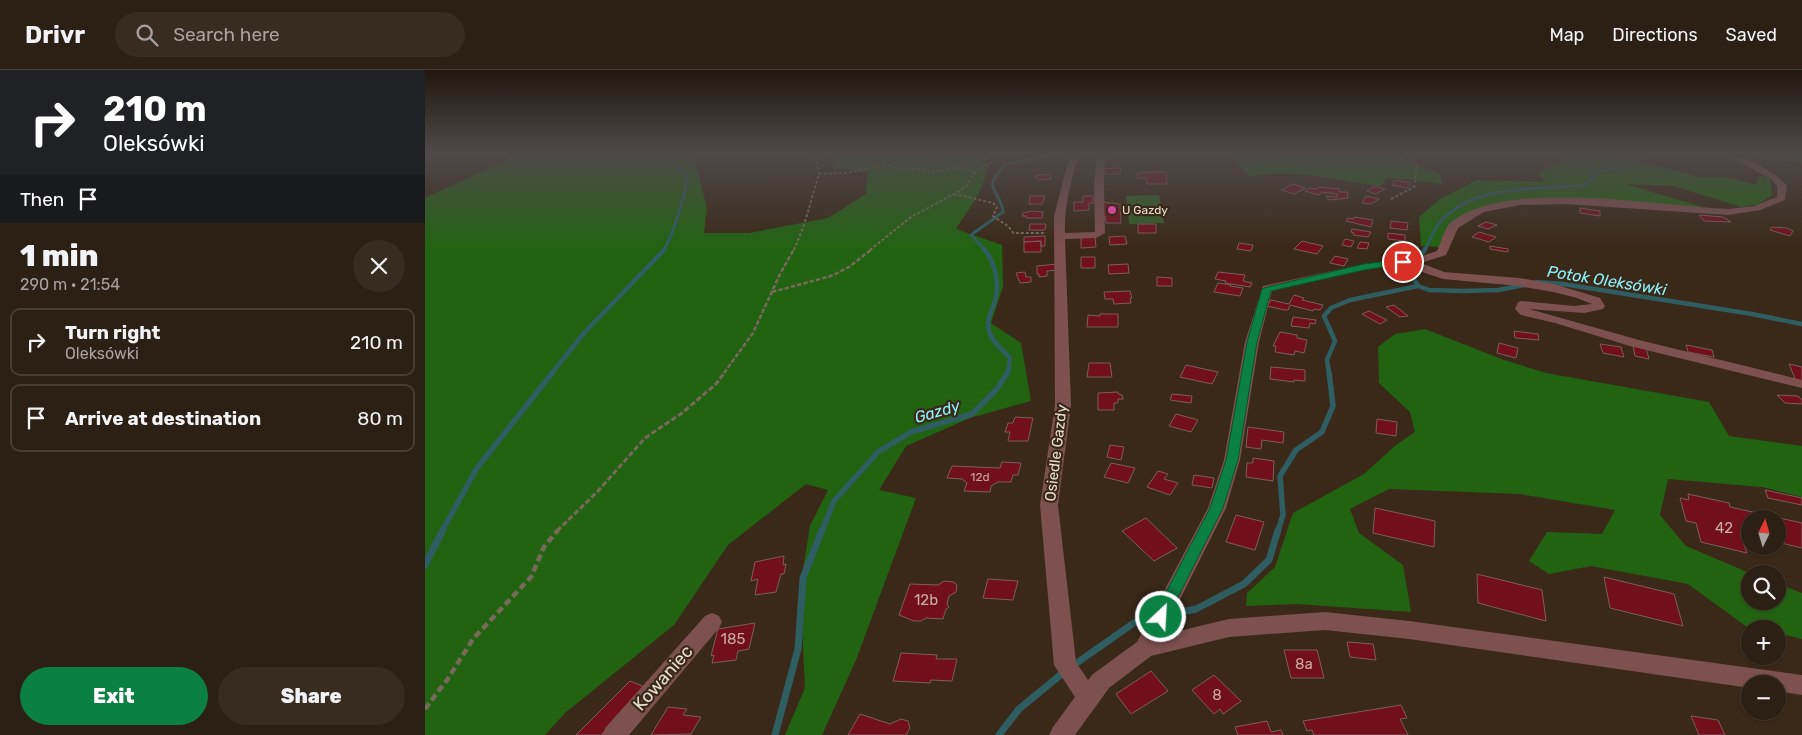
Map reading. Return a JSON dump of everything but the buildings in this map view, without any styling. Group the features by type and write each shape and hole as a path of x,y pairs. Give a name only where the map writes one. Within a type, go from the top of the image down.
{"street":[{"name":"Osiedle Gazdy","path":"1066,185 1059,216 1063,405 1049,505 1065,665 1084,691"},
{"path":"1059,236 1096,235 1100,233 1099,185"},
{"path":"1145,648 1217,508 1232,460 1252,342 1267,289 1364,267 1411,261 1442,253 1447,231 1465,216 1492,208 1528,201 1585,201 1726,212 1761,209 1783,198 1781,185"},
{"path":"1411,261 1423,269 1443,275 1519,282 1581,295 1596,301 1599,306 1595,309 1522,305 1521,308 1525,312 1559,320 1635,343 1802,384"},
{"path":"1061,735 1084,691 1101,681 1145,648 1229,628 1325,621 1409,630 1802,685"},
{"name":"Kowaniec","path":"615,735 712,622"}],"path":[{"path":"425,709 447,680 473,638 531,577 544,547 560,528 598,491 645,438 682,413 716,384 753,333 771,293 791,256 804,224 816,185"},
{"path":"771,293 831,276 849,267 911,217 967,185"},
{"path":"1391,199 1414,185"},
{"path":"953,194 993,203 997,207 993,216 1009,227 1013,233 1047,233 1059,236"}],"green space":[{"path":"453,185 701,185 707,208 704,233 749,233 828,218 866,194 867,185 982,185 956,229 1002,245 1003,287 991,323 1021,343 1031,401 970,418 906,446 879,490 916,498 856,660 822,735 785,735 805,688 800,588 810,526 828,490 806,484 728,545 674,625 565,713 545,735 425,735 425,198"},
{"path":"1467,185 1628,185 1706,208 1546,198 1475,209 1440,247 1421,246 1419,217 1440,199"},
{"path":"1650,185 1771,185 1772,195 1759,204 1742,207 1674,186"},
{"path":"1159,195 1164,223 1129,224 1126,196"},
{"path":"1425,329 1504,360 1546,373 1709,402 1729,436 1802,446 1802,497 1762,487 1668,479 1660,515 1686,546 1741,569 1741,610 1786,610 1786,587 1802,593 1802,639 1786,635 1786,620 1741,620 1741,623 1688,584 1591,566 1549,574 1529,561 1547,532 1602,534 1615,510 1520,494 1389,489 1350,509 1359,533 1403,565 1411,612 1297,604 1246,606 1247,593 1275,567 1293,513 1364,474 1396,445 1415,432 1410,412 1379,383 1378,347 1395,334"}],"waterway":[{"path":"664,250 678,215 686,185"},
{"name":"Gazdy","path":"985,250 971,235 1003,212 993,185"},
{"path":"1425,250 1439,223 1456,208 1473,200 1510,190 1586,185"},
{"path":"552,373 584,333 665,249"},
{"name":"Gazdy","path":"984,249 994,267 997,281 995,301 988,327 990,335 1010,358 1008,373"},
{"path":"1422,254 1425,249"},
{"path":"1411,268 1411,274 1418,286"},
{"name":"Potok Oleksówki","path":"1536,282 1563,284 1752,314 1802,324"},
{"name":"Potok Oleksówki","path":"1418,286 1429,290 1463,291 1498,290 1525,285"},
{"name":"Potok Oleksówki","path":"1329,373 1327,360 1335,341 1324,316 1331,308 1350,300 1418,286"},
{"path":"442,531 477,468 553,372"},
{"name":"Gazdy","path":"822,531 834,501 878,452 911,432 972,414 996,390 1008,372"},
{"name":"Potok Oleksówki","path":"1278,531 1283,515 1280,476 1296,450 1322,432 1333,406 1329,372"},
{"path":"425,565 443,530"},
{"name":"Gazdy","path":"775,735 798,649 803,578 822,530"},
{"name":"Potok Oleksówki","path":"1166,615 1196,609 1244,584 1269,560 1278,530"},
{"name":"Potok Oleksówki","path":"1071,667 1138,620 1155,617"},
{"name":"Potok Oleksówki","path":"999,735 1019,709 1064,672"}],"place":[{"name":"U Gazdy","path":"1112,210"}],"route":[{"path":"1161,617 1187,563 1217,508 1232,460 1252,342 1267,289 1364,267 1403,262"}]}
